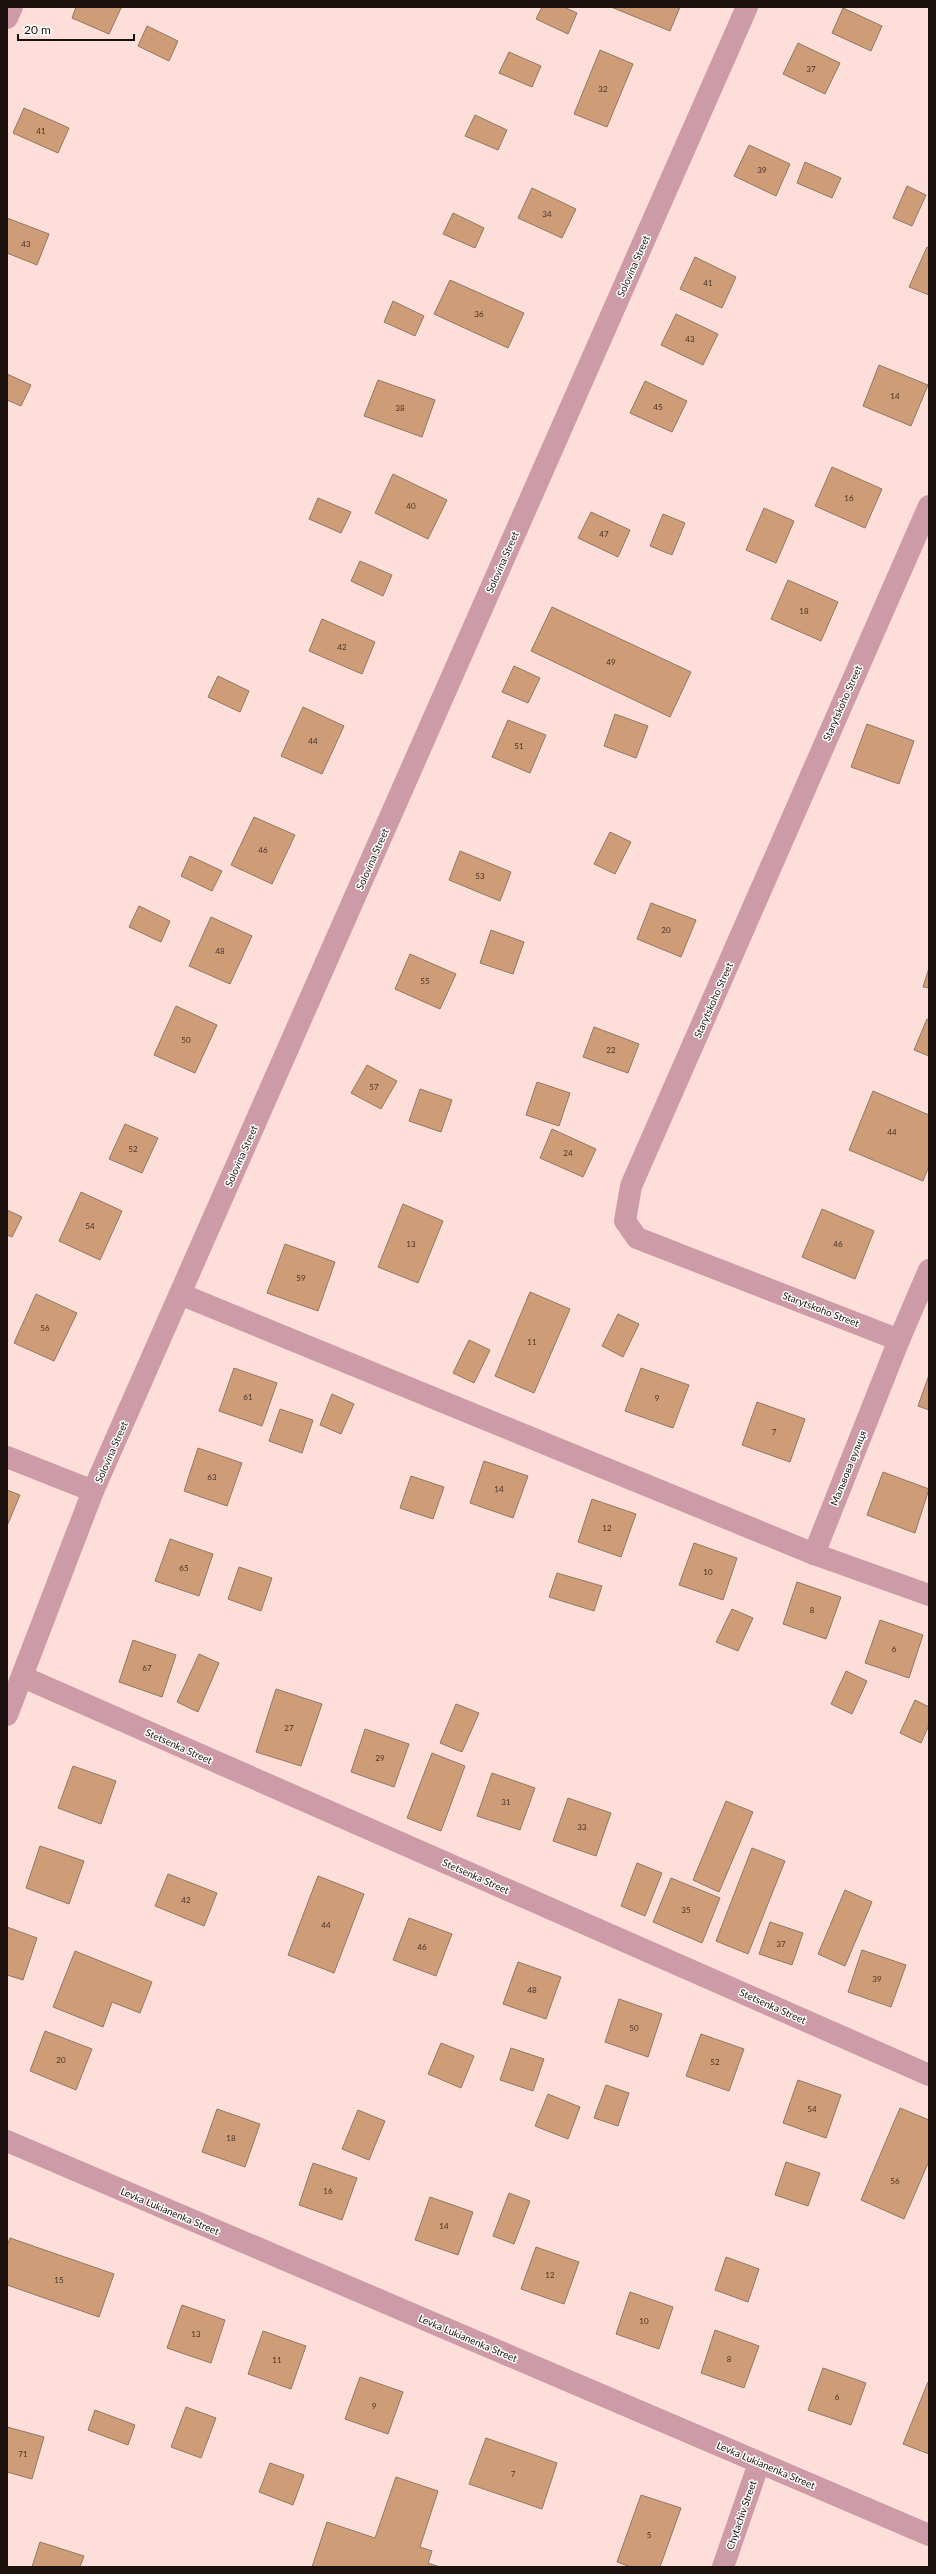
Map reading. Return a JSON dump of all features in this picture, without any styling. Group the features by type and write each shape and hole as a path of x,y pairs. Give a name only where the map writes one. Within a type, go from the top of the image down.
{"street":[{"path":"7,18 12,7"},
{"name":"Solovina Street","path":"7,1715 23,1677 93,1491 747,7"},
{"name":"Starytskoho Street","path":"899,1340 637,1238 624,1220 631,1186 929,506"},
{"name":"Мальвова вулиця","path":"814,1554 899,1340 929,1270"},
{"path":"180,1294 814,1554 929,1595"},
{"path":"7,1457 93,1491"},
{"name":"Stetsenka Street","path":"23,1677 929,2074"},
{"name":"Levka Lukianenka Street","path":"7,2141 929,2535"},
{"name":"Chytachiv Street","path":"723,2567 759,2462"}],"building":[{"path":"76,7 121,8 109,34 72,18"},
{"path":"542,7 564,7 577,13 568,34 536,19"},
{"path":"611,7 680,7 670,31"},
{"path":"843,8 882,26 871,51 832,33"},
{"path":"147,26 178,41 169,61 138,46"},
{"path":"798,43 840,63 825,94 783,74"},
{"path":"600,50 633,64 607,127 574,114"},
{"path":"509,52 541,66 532,87 499,73"},
{"path":"24,108 69,128 58,153 13,133"},
{"path":"475,115 507,130 498,150 465,136"},
{"path":"749,145 790,164 776,196 734,176"},
{"path":"805,162 841,178 832,198 797,183"},
{"path":"907,186 926,195 912,226 893,218"},
{"path":"532,188 576,209 562,238 518,218"},
{"path":"453,213 484,228 475,248 443,234"},
{"path":"7,218 49,234 37,265 7,253"},
{"path":"927,247 929,248 929,295 909,287"},
{"path":"695,257 736,277 722,308 680,289"},
{"path":"450,280 524,313 508,348 434,314"},
{"path":"393,301 424,316 415,336 384,322"},
{"path":"676,314 718,334 703,365 661,345"},
{"path":"879,365 928,385 911,426 863,406"},
{"path":"7,374 31,385 21,406 7,400"},
{"path":"378,380 435,400 422,437 364,416"},
{"path":"645,381 687,401 672,432 630,413"},
{"path":"832,467 882,489 865,528 815,506"},
{"path":"393,474 447,500 428,539 375,513"},
{"path":"318,498 351,512 341,533 309,519"},
{"path":"764,508 794,521 776,563 746,550"},
{"path":"591,512 630,530 618,557 578,538"},
{"path":"663,514 685,523 672,555 650,546"},
{"path":"360,561 392,575 383,596 351,581"},
{"path":"788,580 838,602 821,641 771,619"},
{"path":"552,607 691,672 670,717 531,651"},
{"path":"322,619 375,642 362,674 309,651"},
{"path":"514,666 540,678 528,703 502,692"},
{"path":"218,676 249,691 240,712 208,697"},
{"path":"303,707 344,726 322,774 281,756"},
{"path":"615,714 648,726 636,758 604,746"},
{"path":"508,720 546,735 530,773 492,757"},
{"path":"867,724 914,741 899,784 851,767"},
{"path":"254,817 295,835 272,884 231,865"},
{"path":"610,832 631,842 615,874 594,864"},
{"path":"460,851 511,872 500,901 449,880"},
{"path":"190,856 222,871 212,891 181,876"},
{"path":"651,903 696,920 681,957 637,939"},
{"path":"139,906 170,921 161,942 129,927"},
{"path":"211,917 252,936 230,984 189,966"},
{"path":"491,930 524,942 513,974 480,963"},
{"path":"410,954 456,974 440,1009 395,989"},
{"path":"929,968 929,988 923,987"},
{"path":"176,1006 217,1025 195,1073 154,1055"},
{"path":"927,1019 929,1020 929,1056 914,1050"},
{"path":"594,1027 639,1044 628,1073 583,1057"},
{"path":"367,1065 397,1081 381,1109 351,1093"},
{"path":"537,1082 570,1093 559,1126 526,1115"},
{"path":"420,1089 452,1100 441,1132 409,1121"},
{"path":"873,1091 929,1115 929,1166 923,1181 849,1150"},
{"path":"125,1124 158,1138 142,1173 109,1159"},
{"path":"552,1129 596,1149 583,1177 540,1158"},
{"path":"81,1192 122,1211 100,1260 59,1241"},
{"path":"403,1204 443,1221 418,1283 378,1267"},
{"path":"822,1209 874,1231 855,1279 802,1257"},
{"path":"7,1210 22,1217 12,1237 7,1235"},
{"path":"285,1244 335,1262 318,1311 267,1293"},
{"path":"530,1292 570,1309 534,1393 495,1376"},
{"path":"36,1294 77,1313 54,1361 14,1343"},
{"path":"618,1314 639,1324 623,1357 602,1346"},
{"path":"469,1340 490,1350 474,1383 453,1373"},
{"path":"234,1368 277,1383 262,1426 219,1411"},
{"path":"641,1368 689,1385 673,1428 625,1411"},
{"path":"929,1375 929,1410 918,1406"},
{"path":"332,1394 354,1404 341,1434 320,1425"},
{"path":"757,1402 805,1419 790,1462 742,1445"},
{"path":"280,1409 313,1420 302,1453 269,1441"},
{"path":"198,1448 242,1463 227,1506 184,1491"},
{"path":"484,1461 528,1476 513,1518 470,1503"},
{"path":"883,1472 929,1489 915,1533 867,1515"},
{"path":"411,1476 444,1487 433,1519 400,1508"},
{"path":"7,1490 20,1495 7,1526"},
{"path":"592,1499 636,1514 621,1557 578,1542"},
{"path":"170,1539 213,1554 199,1596 155,1581"},
{"path":"694,1543 737,1558 723,1600 679,1585"},
{"path":"239,1567 272,1578 261,1611 228,1599"},
{"path":"557,1573 602,1586 594,1611 549,1597"},
{"path":"797,1582 841,1597 826,1639 783,1624"},
{"path":"732,1609 753,1618 738,1651 716,1642"},
{"path":"880,1620 923,1635 909,1678 865,1663"},
{"path":"133,1640 176,1655 162,1697 119,1682"},
{"path":"199,1654 219,1663 198,1712 177,1702"},
{"path":"846,1671 867,1681 852,1714 831,1704"},
{"path":"276,1689 322,1704 301,1766 256,1752"},
{"path":"915,1700 929,1707 929,1725 921,1743 900,1733"},
{"path":"456,1704 479,1713 462,1752 440,1743"},
{"path":"365,1729 409,1744 394,1787 351,1772"},
{"path":"432,1753 465,1766 441,1831 407,1818"},
{"path":"73,1766 116,1781 101,1824 58,1808"},
{"path":"492,1773 535,1788 520,1830 477,1816"},
{"path":"568,1798 611,1813 596,1856 553,1841"},
{"path":"726,1801 753,1812 719,1892 693,1880"},
{"path":"40,1846 84,1861 69,1904 26,1888"},
{"path":"752,1848 785,1861 748,1954 716,1941"},
{"path":"637,1863 662,1873 645,1916 621,1906"},
{"path":"168,1874 217,1893 204,1926 155,1906"},
{"path":"318,1876 364,1894 334,1973 288,1955"},
{"path":"671,1878 720,1898 702,1943 653,1922"},
{"path":"845,1890 872,1902 845,1966 818,1954"},
{"path":"409,1918 452,1934 436,1976 393,1960"},
{"path":"770,1922 803,1933 792,1965 759,1954"},
{"path":"7,1927 37,1938 23,1980 7,1975"},
{"path":"862,1950 906,1965 891,2007 848,1992"},
{"path":"75,1951 152,1982 140,2013 112,2002 103,2027 53,2007"},
{"path":"518,1962 561,1977 546,2019 503,2004"},
{"path":"619,1999 662,2014 648,2057 605,2042"},
{"path":"45,2031 92,2049 76,2090 30,2071"},
{"path":"701,2034 744,2049 729,2091 686,2076"},
{"path":"441,2043 474,2056 461,2088 428,2074"},
{"path":"511,2048 544,2059 533,2091 500,2080"},
{"path":"798,2080 841,2095 826,2138 783,2123"},
{"path":"606,2085 629,2093 618,2126 594,2118"},
{"path":"548,2094 580,2107 568,2139 535,2126"},
{"path":"900,2108 929,2120 929,2161 904,2219 861,2200"},
{"path":"217,2109 260,2124 245,2167 202,2152"},
{"path":"358,2110 385,2121 369,2160 342,2149"},
{"path":"786,2162 820,2173 808,2206 775,2195"},
{"path":"313,2163 357,2178 342,2220 299,2205"},
{"path":"509,2193 530,2201 514,2244 493,2236"},
{"path":"430,2197 473,2212 458,2255 415,2240"},
{"path":"10,2238 114,2274 99,2317 7,2285 7,2246"},
{"path":"536,2247 579,2262 564,2304 521,2289"},
{"path":"726,2257 759,2269 748,2302 715,2290"},
{"path":"630,2292 673,2307 659,2349 616,2334"},
{"path":"182,2305 225,2320 211,2363 167,2348"},
{"path":"715,2330 759,2346 744,2388 701,2373"},
{"path":"263,2331 306,2346 291,2389 248,2374"},
{"path":"823,2368 866,2383 851,2425 808,2410"},
{"path":"360,2377 403,2392 388,2434 345,2419"},
{"path":"929,2382 929,2454 903,2444"},
{"path":"186,2407 216,2418 201,2458 171,2447"},
{"path":"95,2410 135,2425 128,2445 88,2430"},
{"path":"7,2427 44,2437 32,2479 7,2472"},
{"path":"486,2438 557,2463 542,2509 469,2484"},
{"path":"270,2463 304,2475 293,2505 259,2492"},
{"path":"396,2477 438,2491 420,2547 432,2551 428,2563 440,2567 312,2567 327,2522 375,2538"},
{"path":"641,2495 681,2508 660,2567 631,2567 617,2562"},
{"path":"40,2542 84,2556 80,2567 32,2567"}]}
